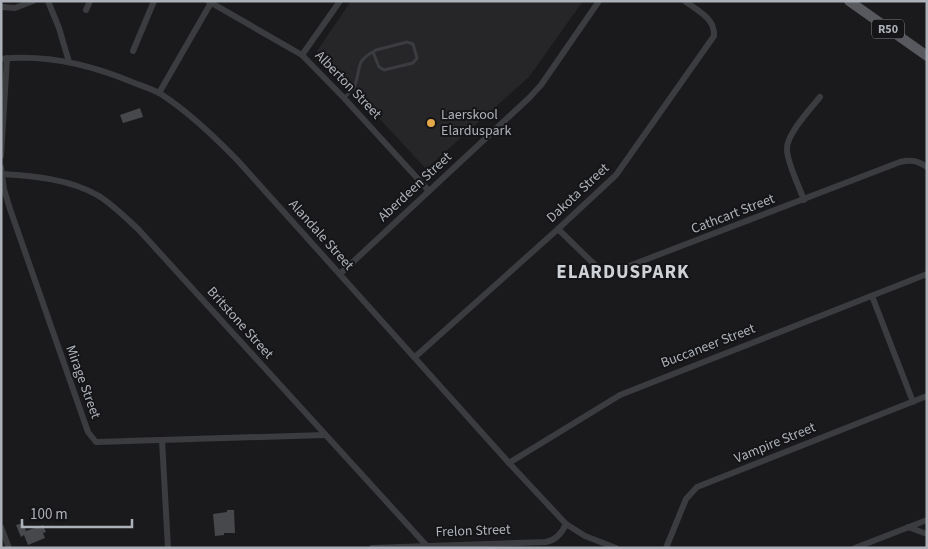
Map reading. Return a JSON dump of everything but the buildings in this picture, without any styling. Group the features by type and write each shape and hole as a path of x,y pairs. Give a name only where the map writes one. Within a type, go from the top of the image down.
{"main road":[{"name":"R50","path":"849,1 927,56"}],"street":[{"path":"4,7 15,8 33,1"},
{"path":"48,1 59,28 69,62"},
{"path":"86,10 90,1"},
{"path":"133,51 154,1"},
{"path":"302,55 340,1"},
{"name":"Aberdeen Street","path":"340,274 536,91 599,1"},
{"name":"Dakota Street","path":"415,357 558,229 616,175 626,163 714,36 714,27 708,18 685,1"},
{"path":"159,93 210,2"},
{"name":"Alberton Street","path":"210,2 302,55 429,191"},
{"name":"Alandale Street","path":"4,59 34,57 69,62 113,74 159,93 213,135 566,524 585,536 616,548"},
{"path":"1,156 4,59"},
{"path":"804,200 786,148 790,138 820,97"},
{"name":"Cathcart Street","path":"558,229 595,265 604,270 616,271 900,162 912,160 927,168"},
{"name":"Mirage Street","path":"1,167 4,189 13,218 88,432 96,442 325,435"},
{"name":"Britstone Street","path":"2,174 31,176 85,189 110,204 138,228 426,545"},
{"name":"Buccaneer Street","path":"509,463 620,395 927,274"},
{"path":"872,296 913,402"},
{"name":"Vampire Street","path":"666,548 686,499 697,487 927,396"},
{"path":"162,440 168,548"},
{"path":"855,548 927,520"},
{"name":"Frelon Street","path":"372,548 426,545 513,545 550,541 562,532 566,524"},
{"path":"1,527 8,547"},
{"path":"908,527 927,534"}],"lane":[{"path":"344,98 355,85 358,64 373,52 410,42 413,44 417,58 413,63 384,70 379,67 373,52"}],"shaded area":[{"name":"Laerskool Elarduspark","path":"351,1 583,1 529,77 426,169 317,51"}],"place":[{"name":"Laerskool Elarduspark","path":"431,123"}],"district":[{"name":"ELARDUSPARK","path":"623,272"}]}
